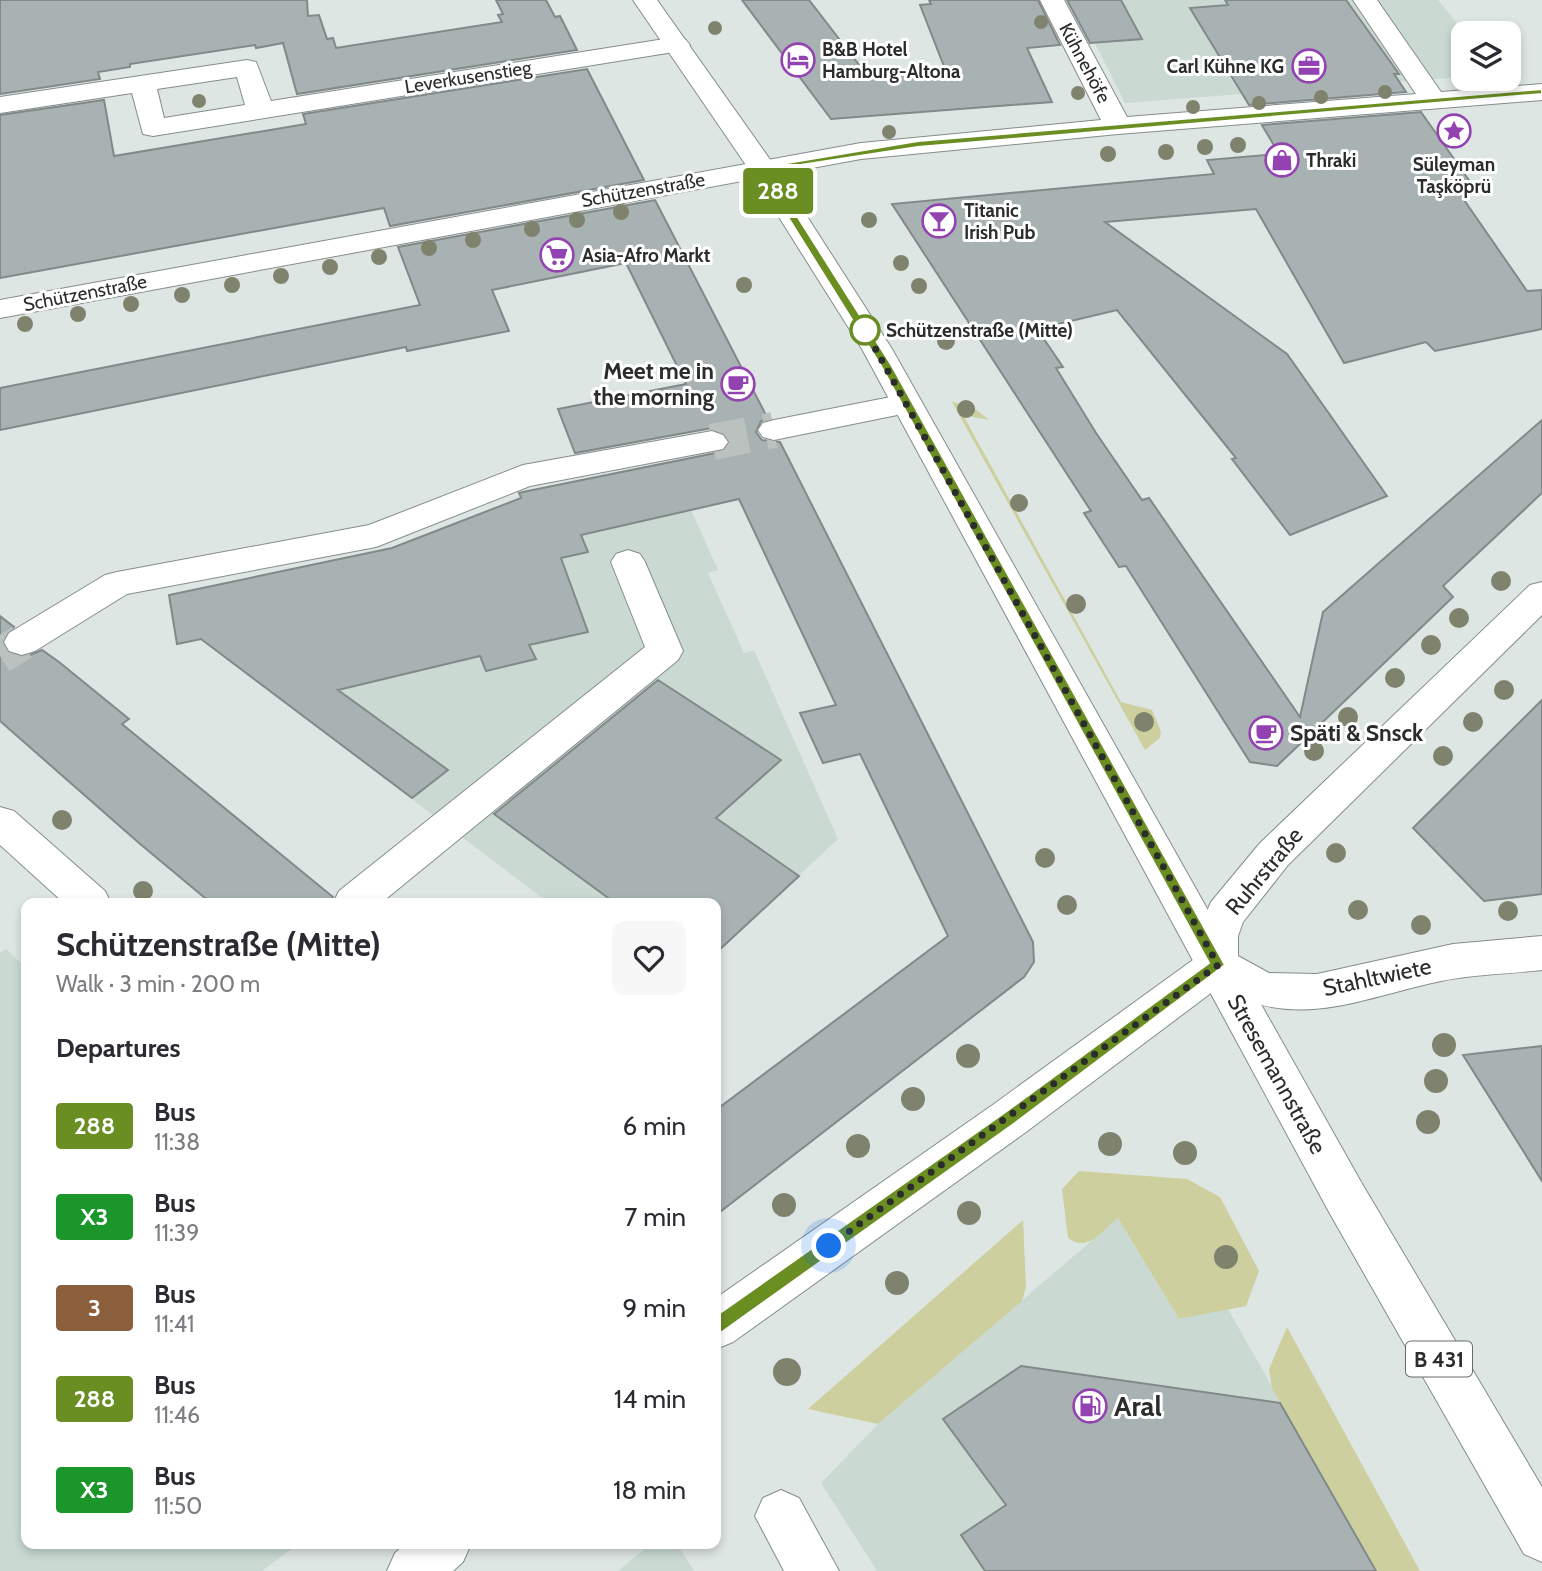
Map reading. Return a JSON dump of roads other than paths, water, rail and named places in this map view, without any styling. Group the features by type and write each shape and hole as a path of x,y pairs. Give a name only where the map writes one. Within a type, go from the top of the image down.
{"street":[{"name":"Stresemannstraße","path":"645,0 762,168 843,293 1345,1197 1539,1525"},
{"name":"Kühnehöfe","path":"1052,0 1118,126"},
{"path":"1366,0 1435,102"},
{"name":"Leverkusenstieg","path":"143,85 153,128 677,45"},
{"path":"0,105 247,68 260,110"},
{"name":"Schützenstraße","path":"0,309 762,168 918,144 1542,92"},
{"path":"774,430 906,404"},
{"path":"22,642 117,584 376,536 523,476 712,442"},
{"path":"359,898 665,651 628,562"},
{"name":"Ruhrstraße","path":"1218,965 1217,936 1225,914 1274,854 1542,594"},
{"path":"0,822 85,898"},
{"name":"Stahltwiete","path":"1218,965 1252,985 1275,992 1300,993 1357,984 1443,964 1542,953"},
{"path":"721,1322 1010,1118 1218,965"},
{"path":"781,1516 813,1571"},
{"path":"413,1571 439,1549"}],"tunnel":[{"path":"712,442 774,430"},
{"path":"0,656 22,642"}],"place":[{"name":"B&B Hotel Hamburg-Altona","path":"798,60"},
{"name":"Carl Kühne KG","path":"1309,66"},
{"name":"Süleyman Taşköprü","path":"1454,131"},
{"name":"Thraki","path":"1282,160"},
{"name":"Titanic Irish Pub","path":"939,221"},
{"name":"Asia-Afro Markt","path":"557,255"},
{"name":"Schützenstraße (Mitte)","path":"865,330"},
{"name":"Meet me in the morning","path":"738,384"},
{"name":"Späti & Snsck","path":"1266,733"},
{"name":"Aral","path":"1090,1406"}]}
